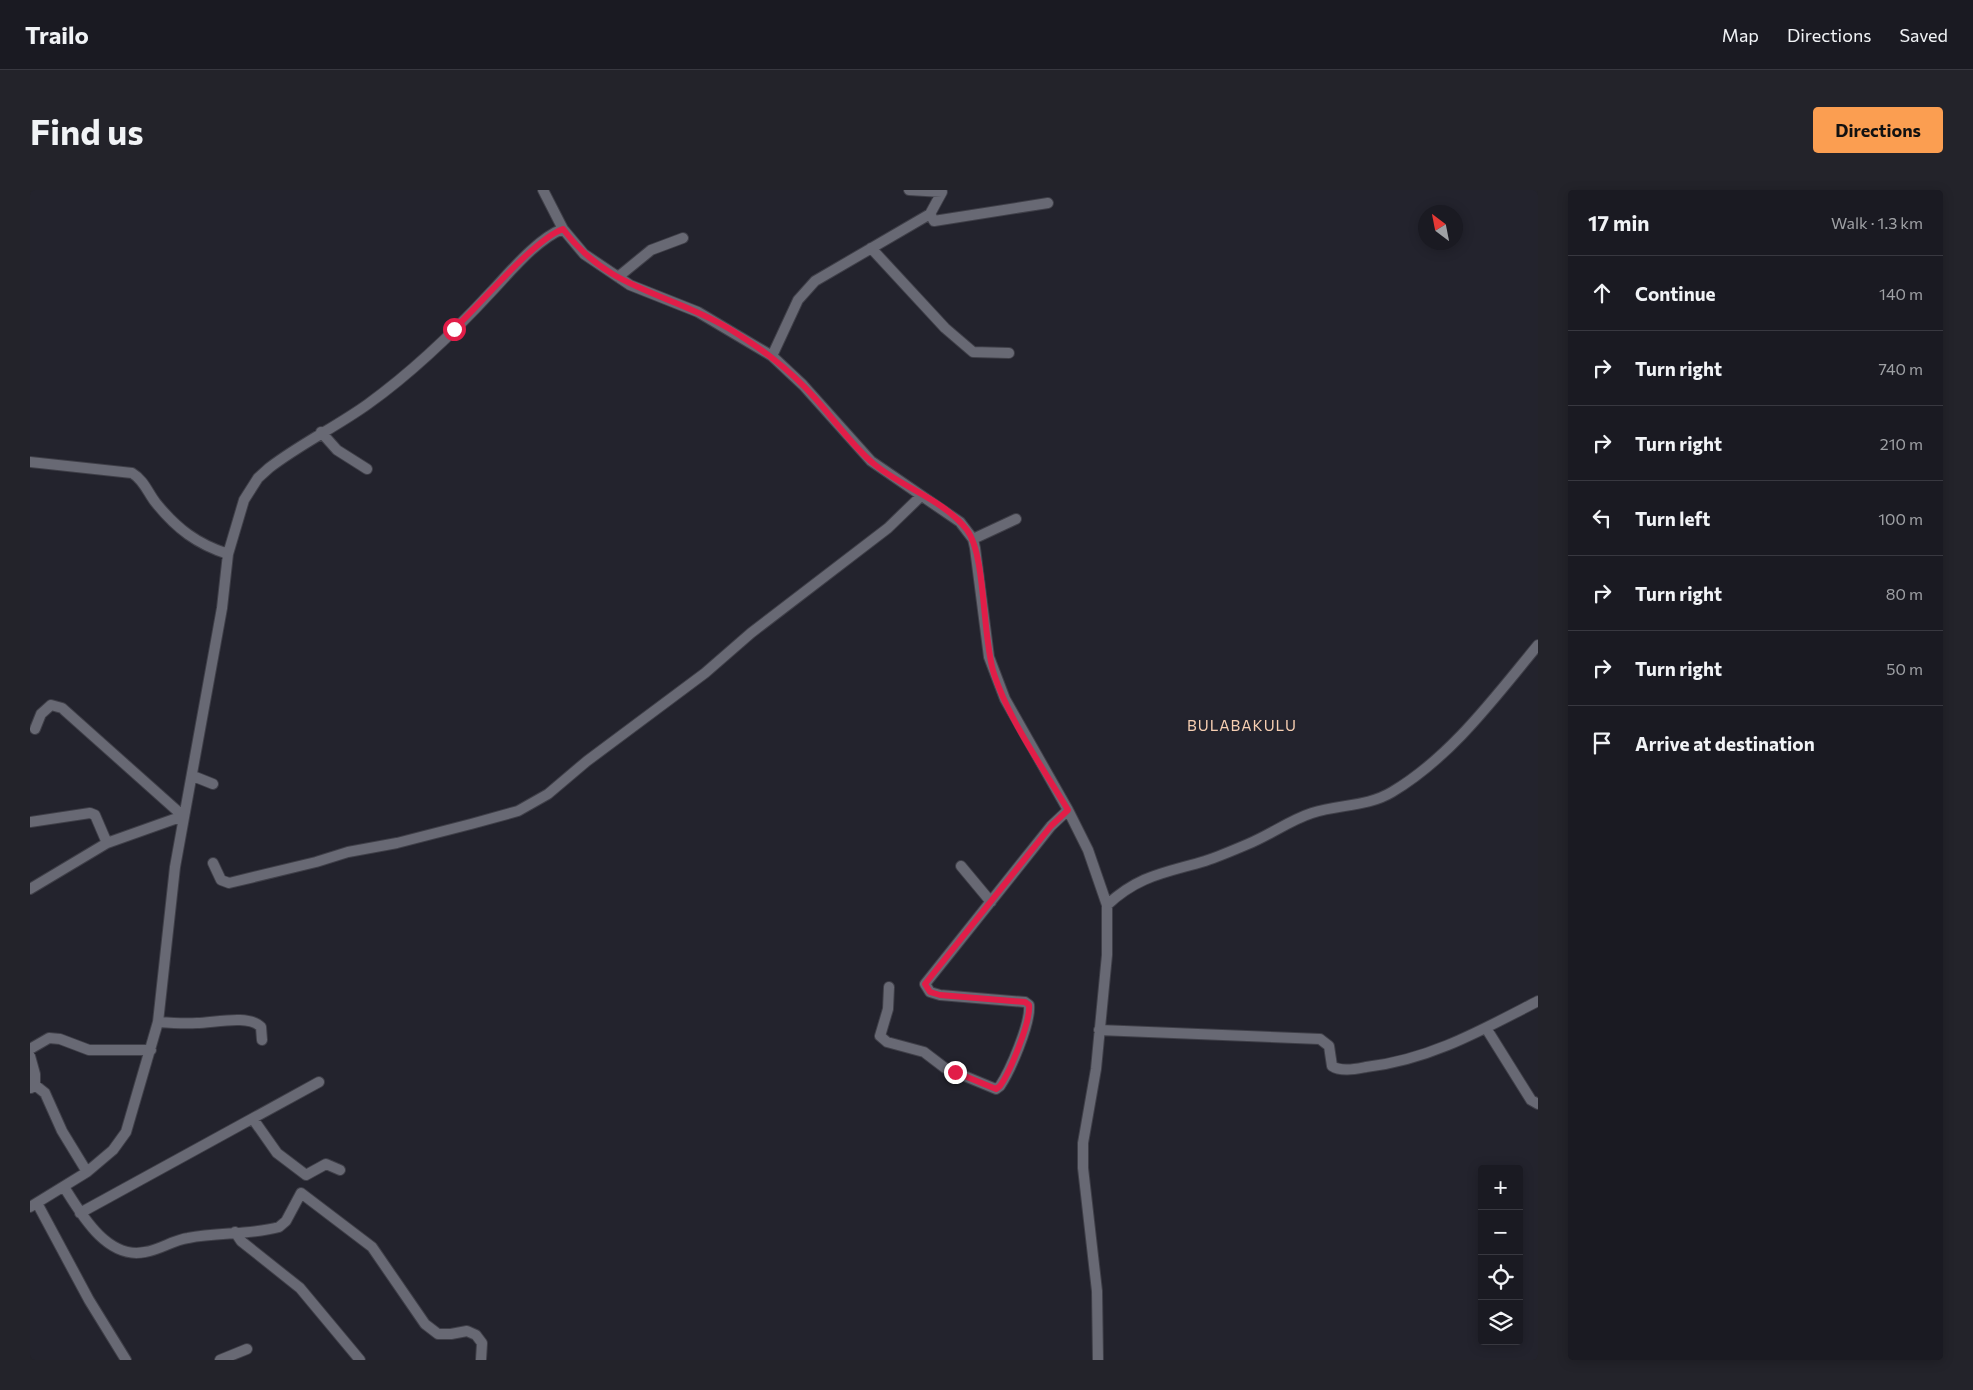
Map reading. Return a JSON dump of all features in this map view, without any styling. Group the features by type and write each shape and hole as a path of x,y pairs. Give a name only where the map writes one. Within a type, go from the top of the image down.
{"street":[{"path":"543,190 563,229 584,254 630,285 698,312 772,356 803,385 871,461 951,515 973,539 988,649 995,675 1017,721 1068,810 1088,850 1107,905 1107,955 1096,1069 1083,1143 1086,1197 1097,1291 1098,1360"},
{"path":"772,356 805,290 831,270 930,214 942,192 909,190"},
{"path":"930,214 934,221 1048,204"},
{"path":"126,1360 34,1205 87,1172 113,1150 126,1132 151,1050 158,1022 175,867 183,816 193,776 222,608 228,554 244,500 258,478 288,453 366,405 395,383 475,310 535,248 554,232 563,229"},
{"path":"618,277 651,250 683,238"},
{"path":"871,248 946,328 973,352 1009,352"},
{"path":"321,432 337,450 367,469"},
{"path":"30,462 132,473 139,478 163,510 191,537 207,548 228,554"},
{"path":"213,863 221,880 229,883 308,864 348,852 397,843 462,827 518,810 548,794 586,761 705,673 751,633 888,528 921,496"},
{"path":"973,539 1016,519"},
{"path":"1107,905 1123,890 1140,880 1236,849 1263,838 1310,813 1328,808 1372,802 1392,792 1451,745 1538,645"},
{"path":"35,729 46,709 52,705 62,708 183,816"},
{"path":"193,776 213,784"},
{"path":"889,987 888,1009 880,1036 887,1042 924,1052 945,1068 986,1086 996,1089 1000,1086 1022,1037 1030,1014 1029,1005 1025,1002 940,995 930,992 925,984 1051,826 1068,810"},
{"path":"30,822 90,813 95,815 108,843"},
{"path":"30,889 108,843 183,816"},
{"path":"961,866 992,902"},
{"path":"1099,1030 1320,1038 1329,1046 1332,1066 1351,1069 1396,1063 1422,1056 1486,1028 1538,1001"},
{"path":"158,1022 198,1024 234,1020 255,1023 261,1027 262,1040"},
{"path":"1486,1028 1531,1100 1538,1104"},
{"path":"30,1049 49,1038 60,1039 89,1050 151,1050"},
{"path":"30,1056 35,1074 32,1087 45,1093 62,1131 87,1172"},
{"path":"80,1213 320,1082"},
{"path":"252,1119 277,1152 306,1176"},
{"path":"64,1187 80,1213 98,1234 123,1252 135,1254 188,1238 279,1227 286,1221 301,1193 306,1176 326,1164 340,1170"},
{"path":"301,1193 372,1247 425,1324 438,1334 468,1331 476,1335 482,1343 481,1360"},
{"path":"235,1232 241,1241 300,1288 360,1360"},
{"path":"220,1360 247,1349"}],"district":[{"name":"BULABAKULU","path":"1242,725"}],"route":[{"path":"454,329 525,258 554,232 563,229 584,254 630,285 713,319 772,356 803,385 871,461 901,484 942,508 960,522 973,539 978,561 989,657 995,675 1005,699 1068,810 1051,826 992,902 926,981 926,987 930,992 940,995 1025,1002 1029,1005 1030,1014 1022,1037 1012,1063 1000,1086 996,1089 986,1086 955,1072"}]}
